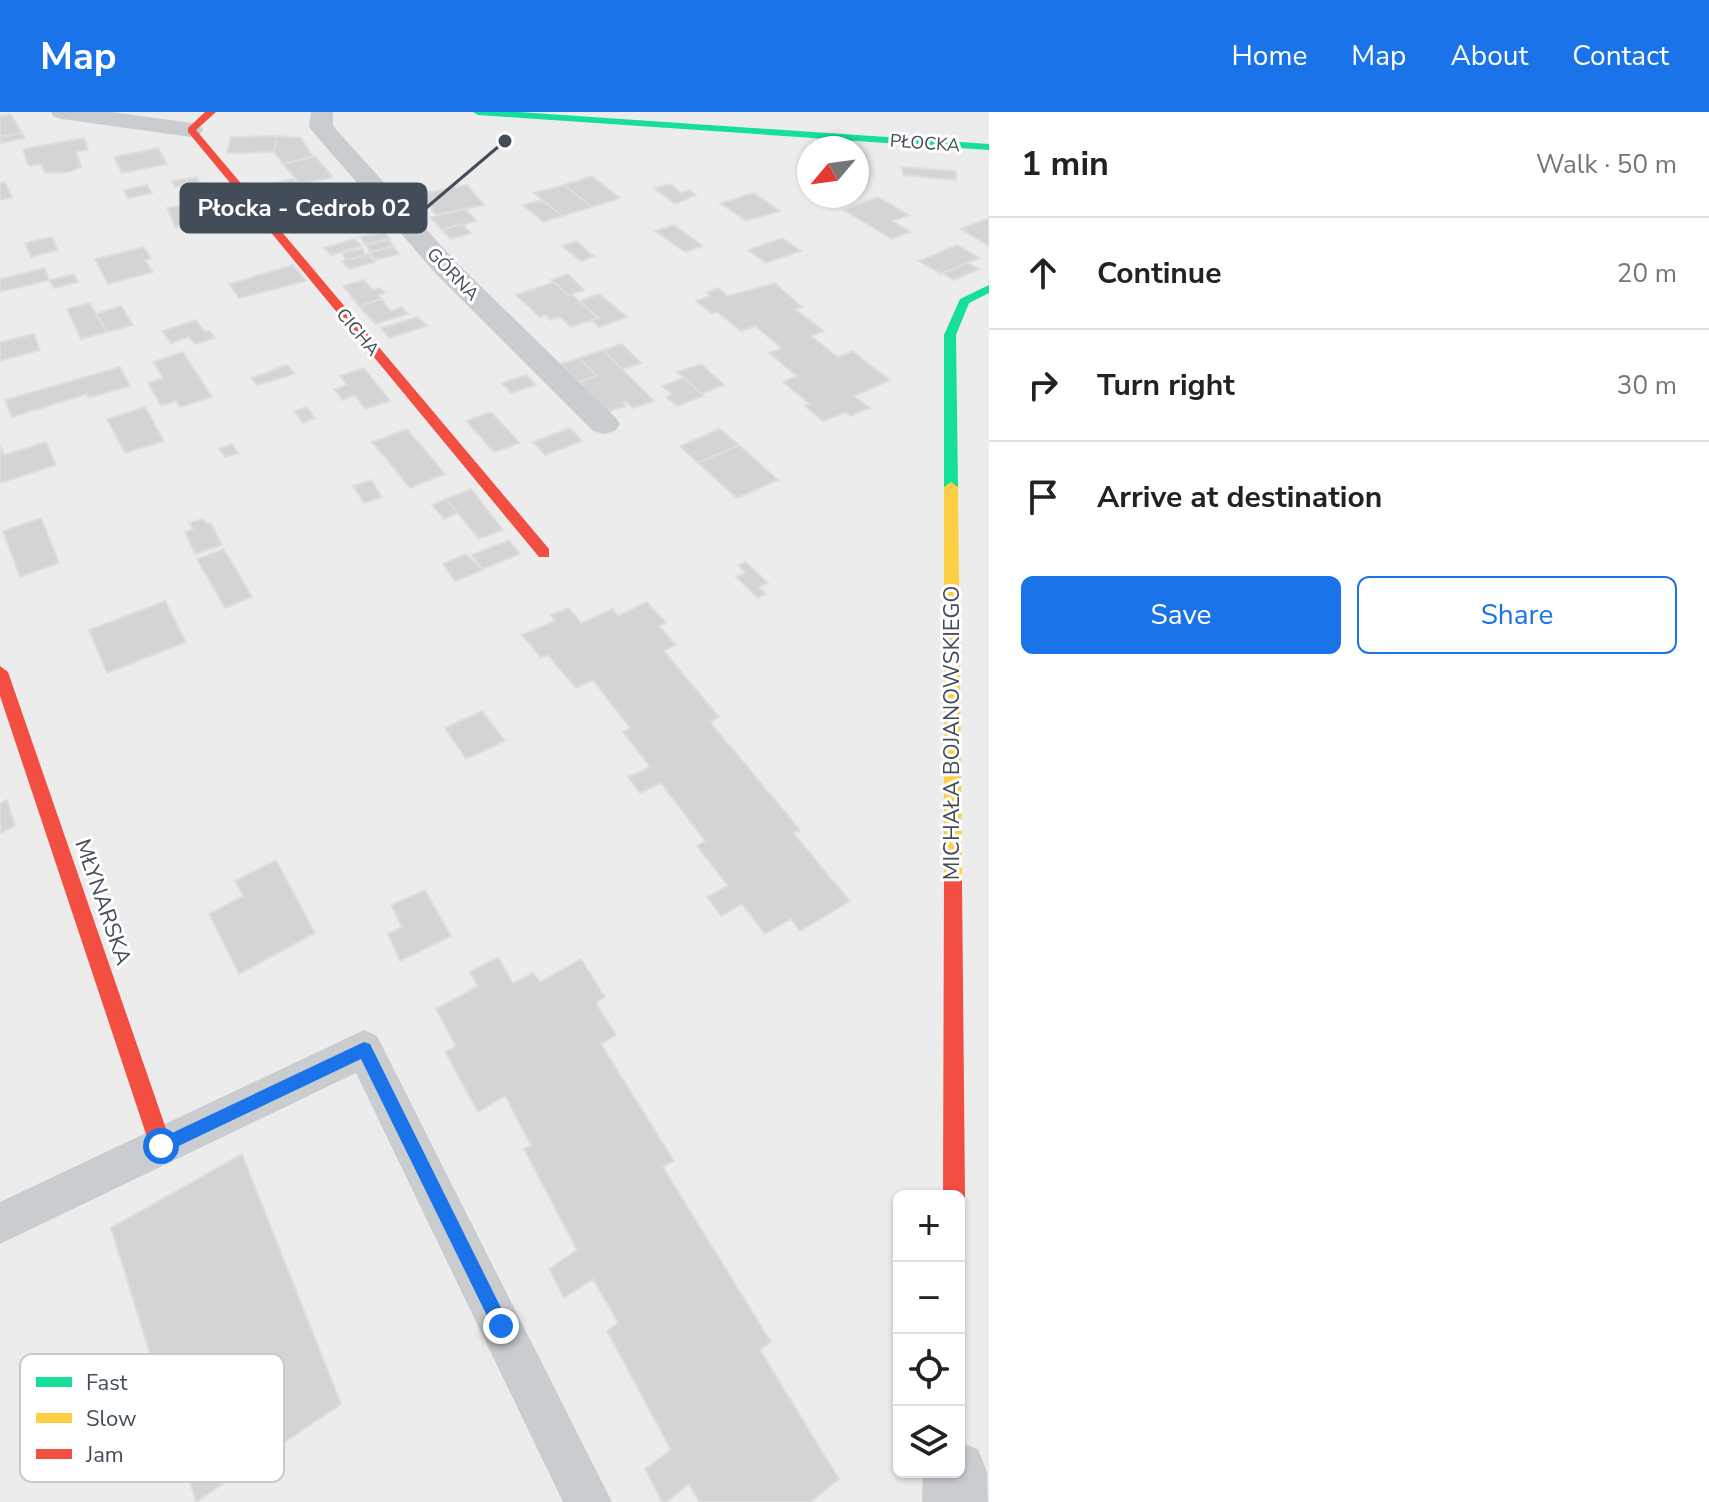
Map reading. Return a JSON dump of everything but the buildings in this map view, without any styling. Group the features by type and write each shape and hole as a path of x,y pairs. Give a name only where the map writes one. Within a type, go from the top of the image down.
{"street":[{"path":"62,112 191,130 211,112"},
{"name":"GÓRNA","path":"322,112 321,127 446,268 604,424"},
{"name":"PŁOCKA","path":"478,112 989,147"},
{"name":"CICHA","path":"191,130 544,553"},
{"name":"MICHAŁA BOJANOWSKIEGO","path":"954,1190 950,335 964,301 989,288"},
{"name":"MŁYNARSKA","path":"0,672 161,1146"},
{"path":"955,1478 955,1502"}],"lane":[{"path":"0,1223 364,1049 588,1502"}],"traffic: fast":[{"path":"478,112 989,147"},
{"path":"951,487 950,335 964,301 989,288"}],"traffic: slow":[{"path":"951,487 953,881"}],"traffic: jam":[{"path":"211,112 191,130 544,553"},
{"path":"0,672 161,1146"},
{"path":"953,881 954,1190"}],"place":[{"name":"Płocka - Cedrob 02","path":"505,141"}],"route":[{"path":"161,1146 364,1049 501,1326"}]}
